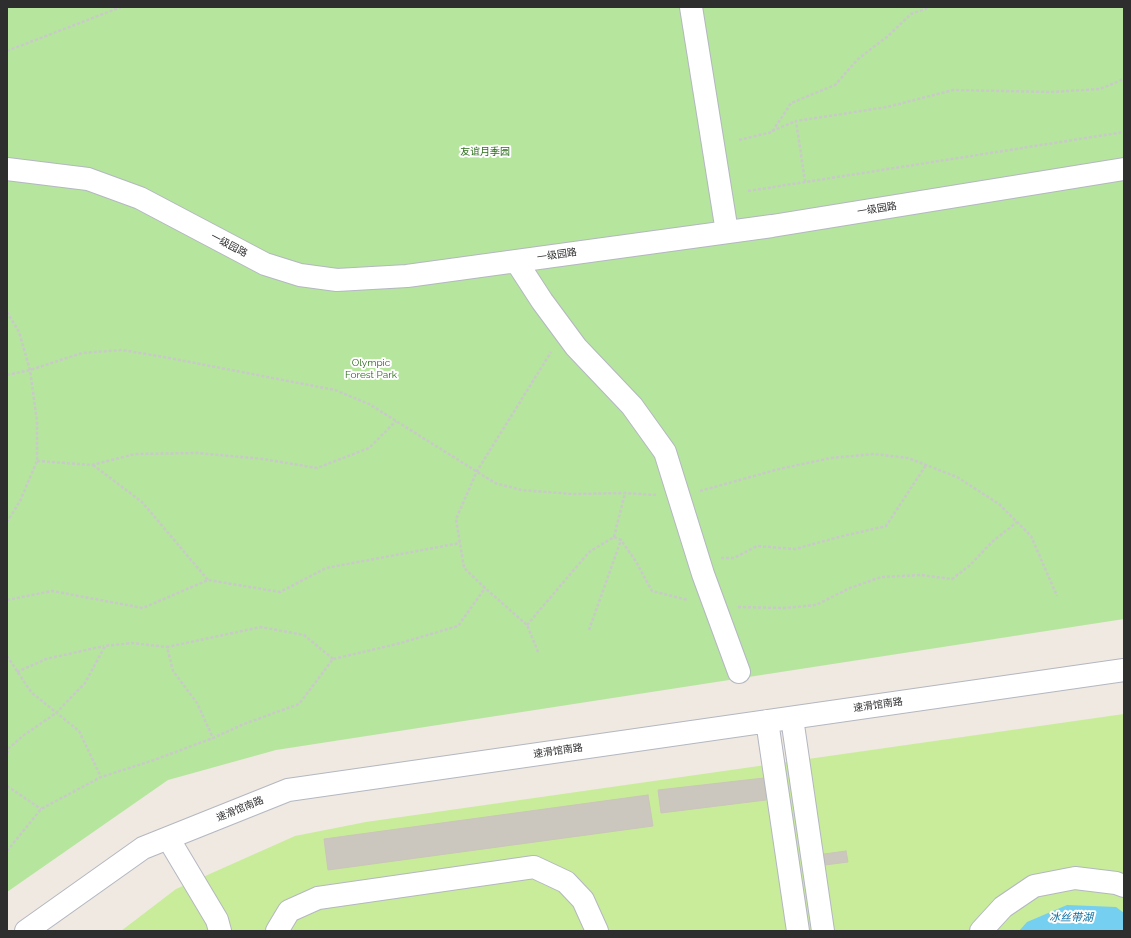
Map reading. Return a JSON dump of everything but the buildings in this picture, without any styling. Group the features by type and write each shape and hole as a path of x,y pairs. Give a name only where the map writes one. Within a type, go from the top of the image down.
{"street":[{"path":"691,7 727,232"},
{"name":"一级园路","path":"7,169 88,179 132,195 264,264 300,275 337,280 407,276 780,225 1124,170"},
{"path":"516,261 542,301 576,347 632,406 665,452 714,606 739,672"},
{"name":"速滑馆南路","path":"26,931 144,848 288,790 1124,670"},
{"path":"792,718 822,931"},
{"path":"767,721 798,931"},
{"path":"168,838 217,920 220,931"},
{"path":"277,931 289,911 318,898 534,867 566,882 583,900 597,931"},
{"path":"981,931 1003,907 1034,886 1075,878 1116,882 1124,886"}],"path":[{"path":"7,51 121,7"},
{"path":"772,132 791,103 835,85 858,59 888,36 911,14 930,7"},
{"path":"738,140 772,132 796,121 887,107 953,90 1051,92 1100,89 1124,78"},
{"path":"796,121 805,182"},
{"path":"748,191 1124,132"},
{"path":"7,312 19,332 30,370 37,421 37,461 20,501 7,522"},
{"path":"538,652 527,625 464,568 456,519 477,471 510,416 565,331"},
{"path":"7,375 30,370 82,352 122,350 335,390 369,404 495,483 521,490 573,494 625,493 678,496 722,486 779,469 831,458 874,454 908,458 957,477 999,504 1031,536 1057,596"},
{"path":"37,461 92,465 135,454 198,453 263,459 317,468 369,448 396,420"},
{"path":"92,465 142,502 208,580"},
{"path":"698,557 734,558 757,546 795,549 886,526 926,465"},
{"path":"527,625 589,552 614,537 625,493"},
{"path":"614,537 622,540 652,591 714,606 784,608 816,605 850,588 881,577 921,575 952,580 969,566 993,541 1017,522"},
{"path":"589,630 622,540"},
{"path":"7,600 52,591 143,608 208,580 280,592 326,568 460,543"},
{"path":"7,851 41,809 101,777 154,760 299,704 333,659 397,644 458,626 485,588"},
{"path":"17,672 46,659 105,646 132,643 167,647 261,627 304,635 333,659"},
{"path":"7,754 9,748 56,713 85,683 105,646"},
{"path":"167,647 173,671 197,703 213,738"},
{"path":"7,656 31,692 79,731 101,777"},
{"path":"7,786 41,809"}],"green space":[{"name":"Olympic Forest Park","path":"7,7 1124,7 1124,619 276,750 168,780 7,892"},
{"path":"1124,714 1124,931 121,931 176,889 295,836 366,822"}],"water":[{"name":"冰丝带湖","path":"1067,905 1116,907 1124,913 1124,931 1019,931 1027,922"}],"park label":[{"name":"友谊月季园","path":"485,152"}]}
